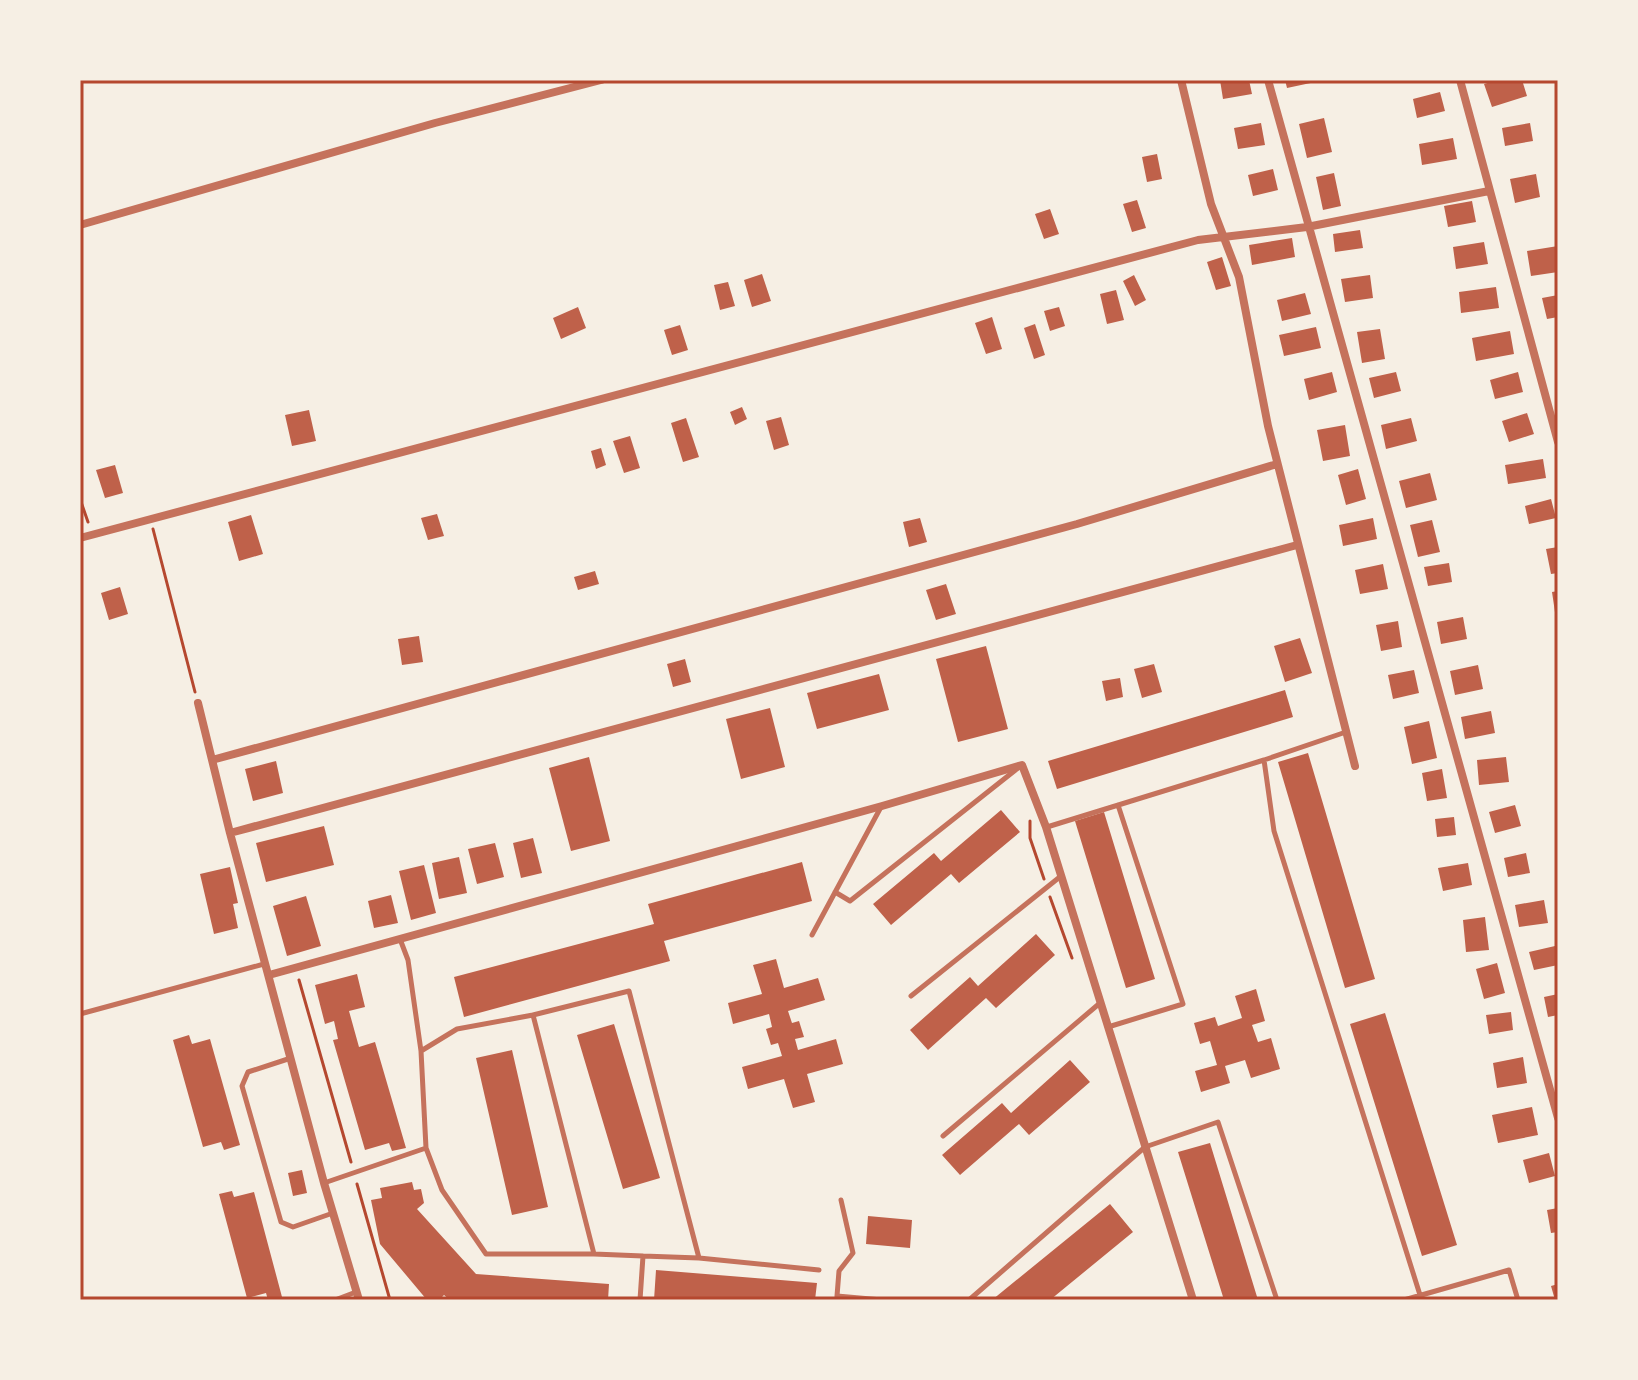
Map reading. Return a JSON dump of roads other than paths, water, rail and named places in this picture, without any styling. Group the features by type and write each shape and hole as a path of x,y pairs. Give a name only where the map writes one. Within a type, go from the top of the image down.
{"street":[{"path":"80,225 435,123 601,80"},
{"path":"1181,80 1211,204 1239,277 1277,464 1355,766"},
{"path":"1268,80 1558,1118"},
{"path":"1460,80 1558,442"},
{"path":"80,538 1198,240 1307,227 1489,191"},
{"path":"212,760 1077,524 1277,464"},
{"path":"230,833 1297,545"},
{"path":"198,703 324,1183 358,1296"},
{"path":"269,975 1022,765 1046,827 1193,1300"}],"lane":[{"path":"1046,827 1346,732"},
{"path":"1264,760 1274,831 1420,1295"},
{"path":"835,892 850,901 1022,765"},
{"path":"1108,1027 1183,1004 1118,805"},
{"path":"812,935 882,806"},
{"path":"911,996 1061,876"},
{"path":"400,939 408,960 421,1051 426,1148 442,1190 486,1254 699,1258 819,1270"},
{"path":"80,1014 266,963"},
{"path":"421,1051 457,1029 533,1015 629,991 699,1258"},
{"path":"943,1136 1100,1003"},
{"path":"533,1015 594,1254"},
{"path":"291,1058 248,1072 242,1086 281,1222 293,1227 333,1213"},
{"path":"969,1300 1145,1147 1218,1122 1277,1300"},
{"path":"324,1183 426,1148"},
{"path":"841,1200 853,1253 839,1271 837,1298 882,1300"},
{"path":"640,1300 643,1256"},
{"path":"1404,1300 1509,1270 1518,1300"},
{"path":"335,1300 358,1296"}]}
